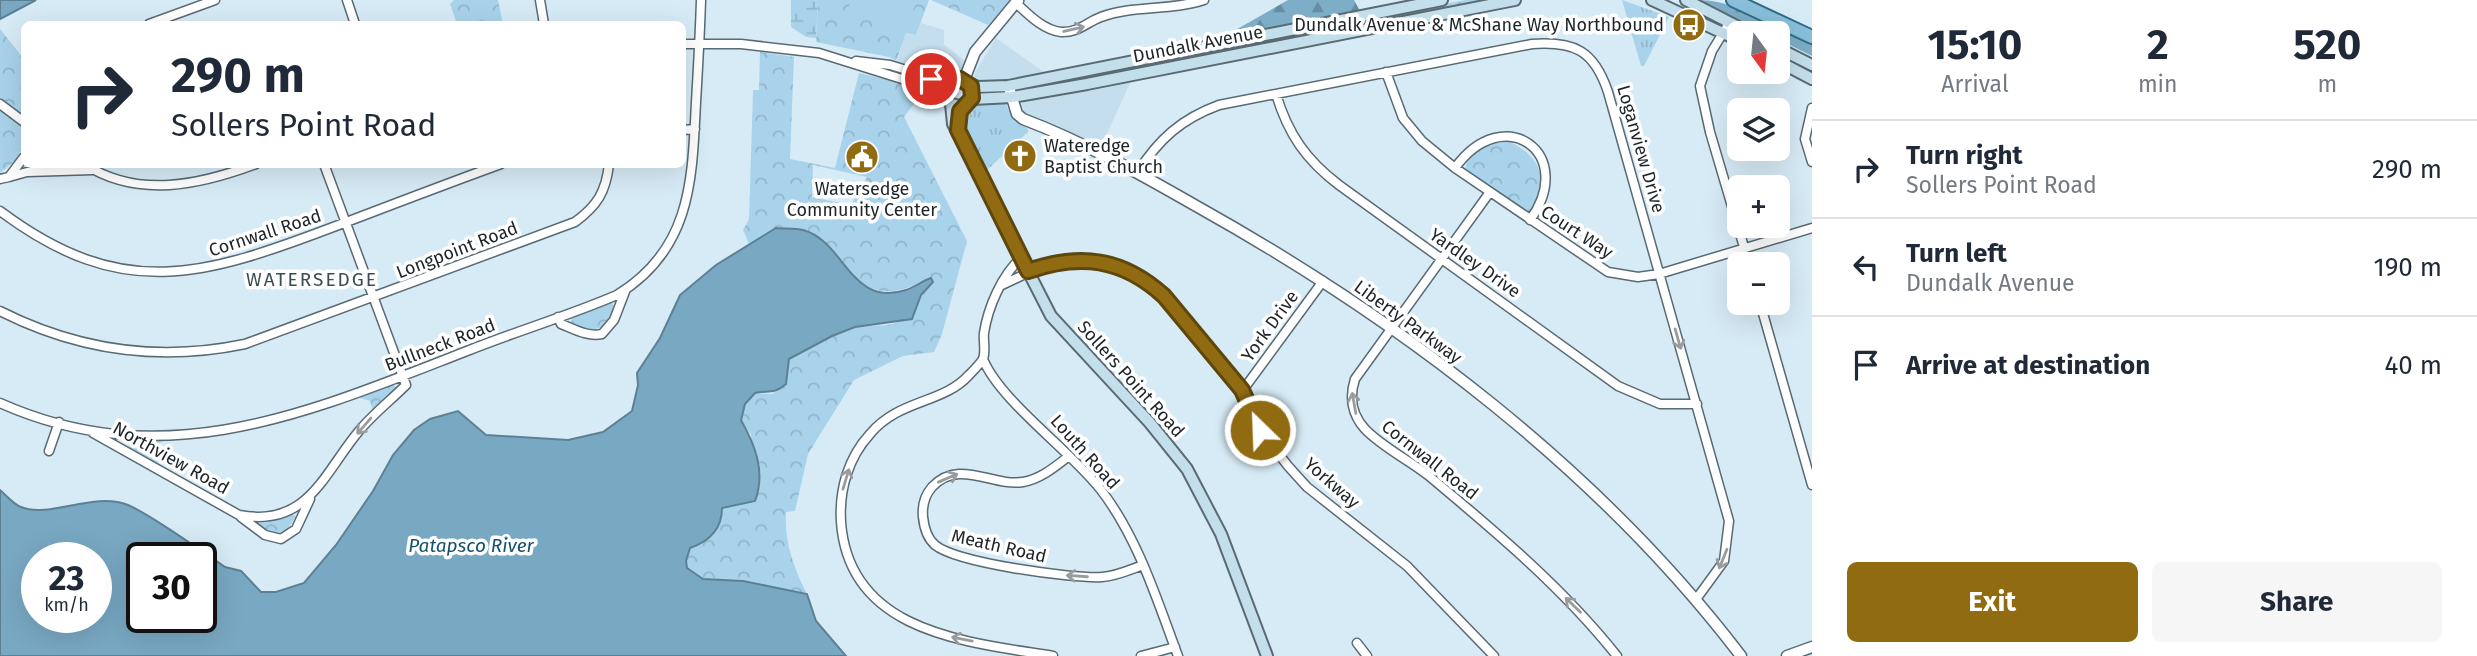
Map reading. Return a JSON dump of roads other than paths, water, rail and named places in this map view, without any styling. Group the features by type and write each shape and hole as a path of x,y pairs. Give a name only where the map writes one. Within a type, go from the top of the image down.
{"main road":[{"name":"Dundalk Avenue","path":"949,100 967,103 1010,91 1442,0"},
{"name":"Dundalk Avenue","path":"949,83 966,82 1010,91 1515,0"},
{"path":"1652,0 1727,35"},
{"path":"1686,0 1727,21"},
{"path":"1733,0 1812,37"},
{"path":"1790,54 1812,65"},
{"path":"1790,67 1812,79"},
{"path":"958,130 960,111 972,94 966,82"},
{"path":"949,83 949,100"},
{"name":"Sollers Point Road","path":"949,100 953,124 1059,326 1124,394 1187,470 1222,534 1266,656"}],"street":[{"path":"157,21 215,0"},
{"path":"347,0 354,21"},
{"path":"540,0 544,21"},
{"name":"Bullneck Road","path":"0,403 88,430 167,437 236,429 299,413 403,376 626,289 666,250 683,217 691,179 701,0"},
{"path":"966,82 975,52 1018,1 1045,27 1062,32 1083,27 1097,18 1115,13 1167,9 1204,0"},
{"path":"1727,26 1712,51 1700,86 1710,132 1746,252"},
{"name":"Loganview Drive","path":"1137,173 1157,144 1185,119 1219,105 1532,44 1556,42 1584,53 1603,76 1729,520 1724,561 1697,598"},
{"name":"Dundalk Avenue","path":"686,44 785,48 853,61 934,89 949,100"},
{"name":"Dundalk Avenue","path":"853,61 878,62 949,83"},
{"name":"Court Way","path":"1386,72 1395,101 1407,124 1455,168 1608,272 1638,277 1659,274 1812,228"},
{"name":"Liberty Parkway","path":"1010,91 1017,114 1023,119 1137,173 1323,281 1392,328 1553,457 1655,552 1697,598 1741,656"},
{"name":"Yardley Drive","path":"1276,94 1291,136 1319,170 1634,395 1671,406 1697,404"},
{"path":"0,104 21,120"},
{"path":"1812,108 1805,139 1812,162"},
{"path":"686,130 695,130"},
{"path":"1455,168 1473,146 1487,139 1511,136 1527,144 1543,163 1548,181 1542,204 1530,220"},
{"path":"9,177 21,161"},
{"path":"90,168 140,184 174,186 214,179 245,168"},
{"path":"326,168 403,376"},
{"name":"Cornwall Road","path":"0,211 47,243 85,260 128,270 183,272 231,264 490,168"},
{"name":"Longpoint Road","path":"0,311 41,330 89,345 161,354 246,344 575,222 600,200 605,191 608,168"},
{"path":"0,179 27,172 93,170"},
{"name":"Cornwall Road","path":"1490,192 1355,379 1352,402 1366,429 1425,473 1502,537 1579,611 1618,656"},
{"path":"1021,258 1011,267 988,315 983,359 957,386 901,408 880,422 864,440 843,487 843,538 848,556 863,584 897,617 958,638 1053,656"},
{"name":"Yorkway","path":"1002,285 1028,271 1078,259 1127,269 1164,296 1242,390 1260,430 1301,480 1407,566 1494,656"},
{"name":"York Drive","path":"1242,390 1323,281"},
{"path":"558,317 561,324 591,335 602,334 614,320 626,289"},
{"path":"1763,315 1812,485"},
{"name":"Louth Road","path":"983,359 1000,386 1069,456 1113,508 1143,565 1177,652"},
{"name":"Northview Road","path":"88,430 239,515 265,534 281,539 296,529 310,499 359,431 406,384 403,376"},
{"path":"49,451 59,422"},
{"name":"Meath Road","path":"1069,456 1045,474 1021,483 961,473 944,478 931,488 923,505 924,523 930,540 942,550 963,556 1060,575 1106,577 1143,565"},
{"name":"Northview Road","path":"239,515 254,518 280,514 310,499"},
{"path":"1357,642 1367,656"},
{"path":"1787,656 1812,647"},
{"path":"1141,656 1177,652"}],"water":[{"path":"0,0 36,0 0,19"},
{"name":"Patapsco River","path":"776,228 803,230 817,236 860,282 872,290 887,293 906,290 931,278 933,282 921,295 912,319 855,327 832,336 789,359 786,384 774,391 755,393 745,404 741,420 751,439 759,469 755,501 722,508 720,522 714,533 690,548 686,561 687,568 703,579 743,581 807,594 816,621 846,656 0,656 0,490 18,506 32,510 101,501 115,502 139,510 163,525 188,542 126,542 126,633 217,633 217,562 225,567 241,571 261,592 276,592 304,583 336,545 373,491 393,455 414,430 430,419 458,411 486,435 568,440 603,432 632,411 638,385 637,373 660,338 680,295 716,265"}],"place":[{"name":"Dundalk Avenue & McShane Way Northbound","path":"1689,25"},
{"name":"Wateredge Baptist Church","path":"1020,156"},
{"name":"Watersedge Community Center","path":"862,157"}],"district":[{"name":"WATERSEDGE","path":"312,279"}]}
